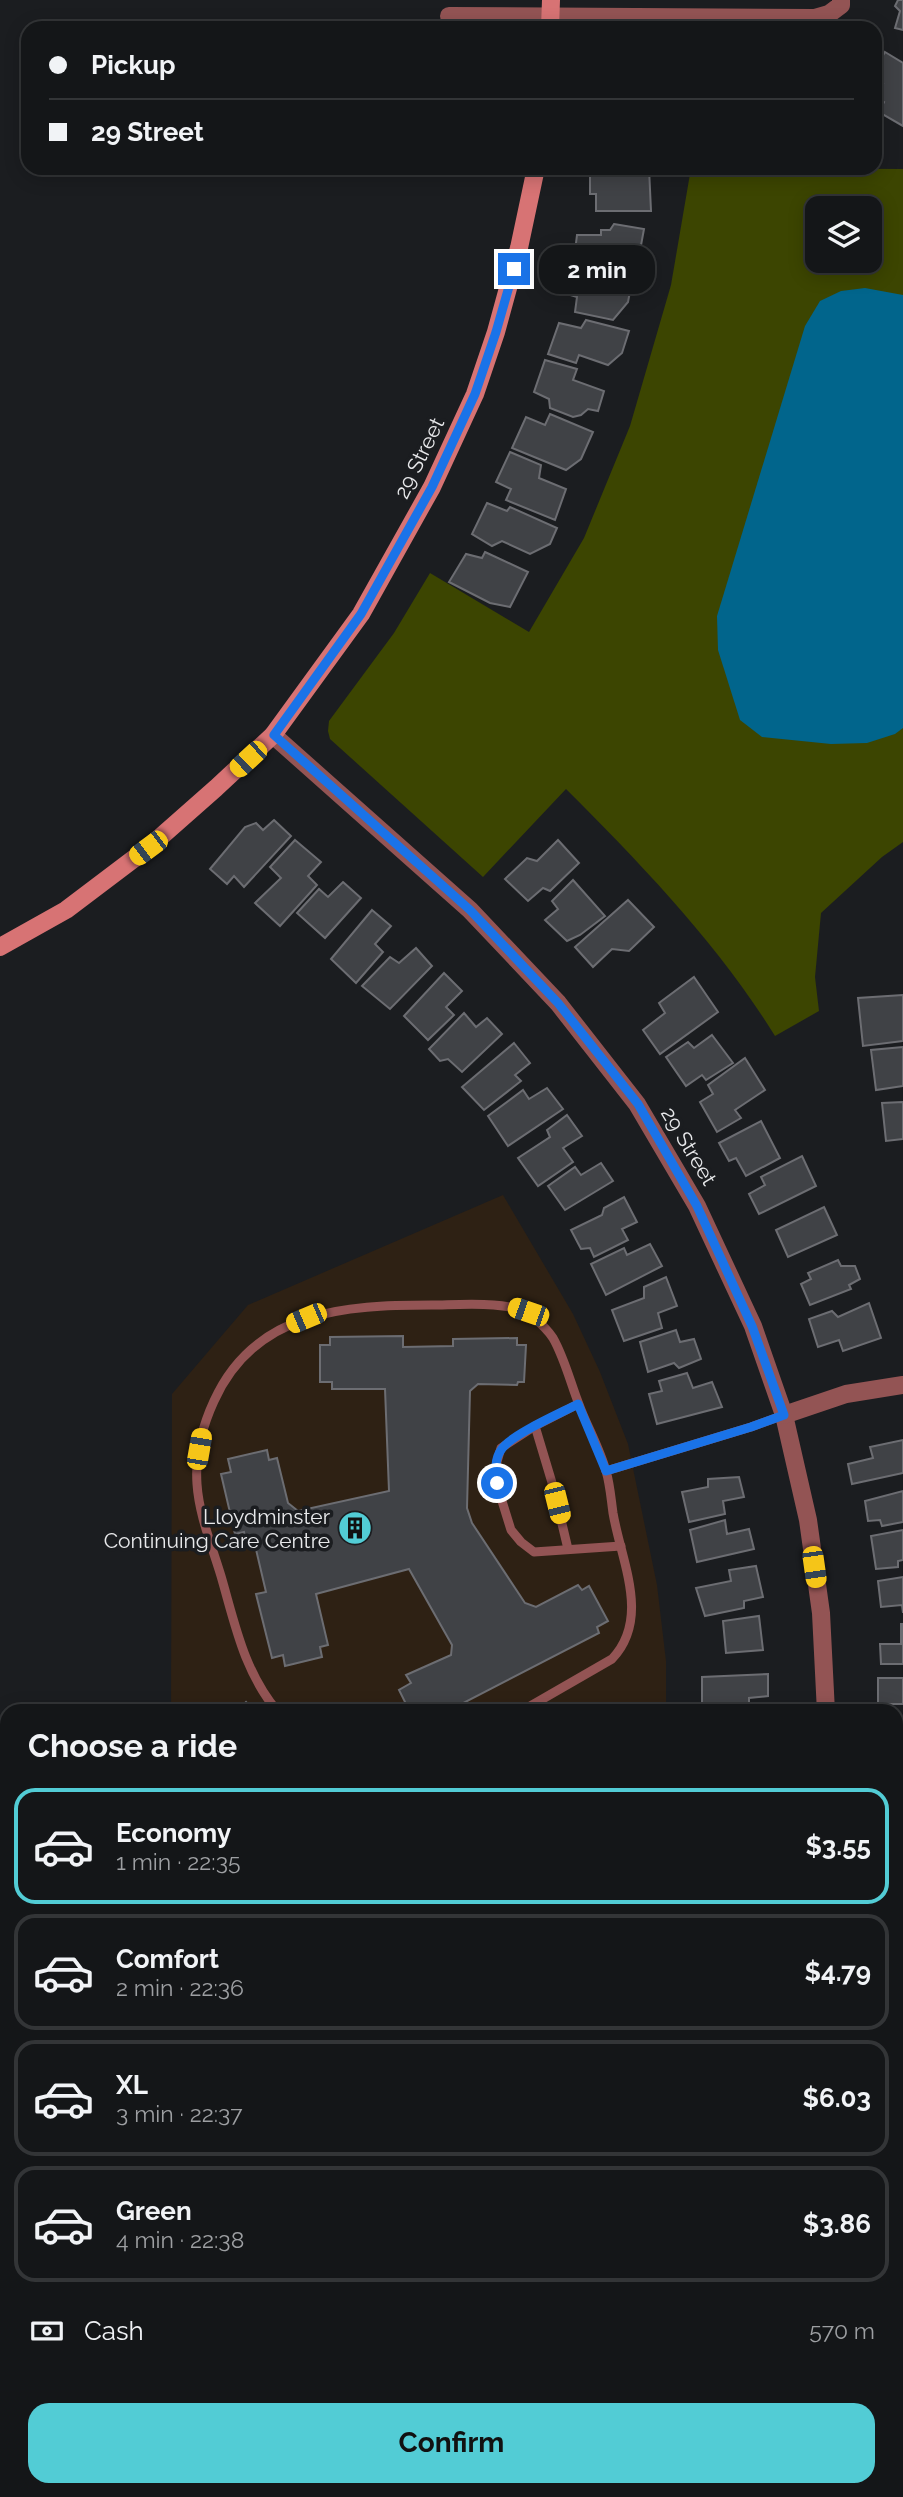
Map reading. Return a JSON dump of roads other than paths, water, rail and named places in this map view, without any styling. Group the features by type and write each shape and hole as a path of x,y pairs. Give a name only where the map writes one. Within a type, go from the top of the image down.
{"street":[{"path":"449,16 815,18 829,14 841,3"},
{"name":"29 Street","path":"0,947 66,910 148,848 274,735 361,614 426,499 475,394 496,332 519,248 535,175"},
{"name":"29 Street","path":"274,735 470,910 558,1003 638,1104 697,1206 752,1326 784,1415 810,1534 821,1613 825,1704"},
{"path":"784,1415 846,1394 903,1385"}],"lane":[{"path":"272,1704 258,1686 241,1647 201,1511 196,1463 208,1414 228,1376 240,1361 277,1332 306,1318 333,1311 379,1305 513,1307 528,1312 552,1338 606,1471 632,1596 632,1622 621,1650 605,1664 534,1704"},
{"path":"578,1404 535,1426 501,1448 496,1465 502,1501 511,1530 534,1552 621,1546"},
{"path":"606,1471 784,1415"},
{"path":"535,1426 568,1549"}],"water":[{"path":"865,288 903,295 903,728 895,734 867,743 831,744 762,737 740,720 718,650 717,616 805,326 820,301 841,291"}],"place":[{"name":"Lloydminster Continuing Care Centre","path":"355,1528"}]}
